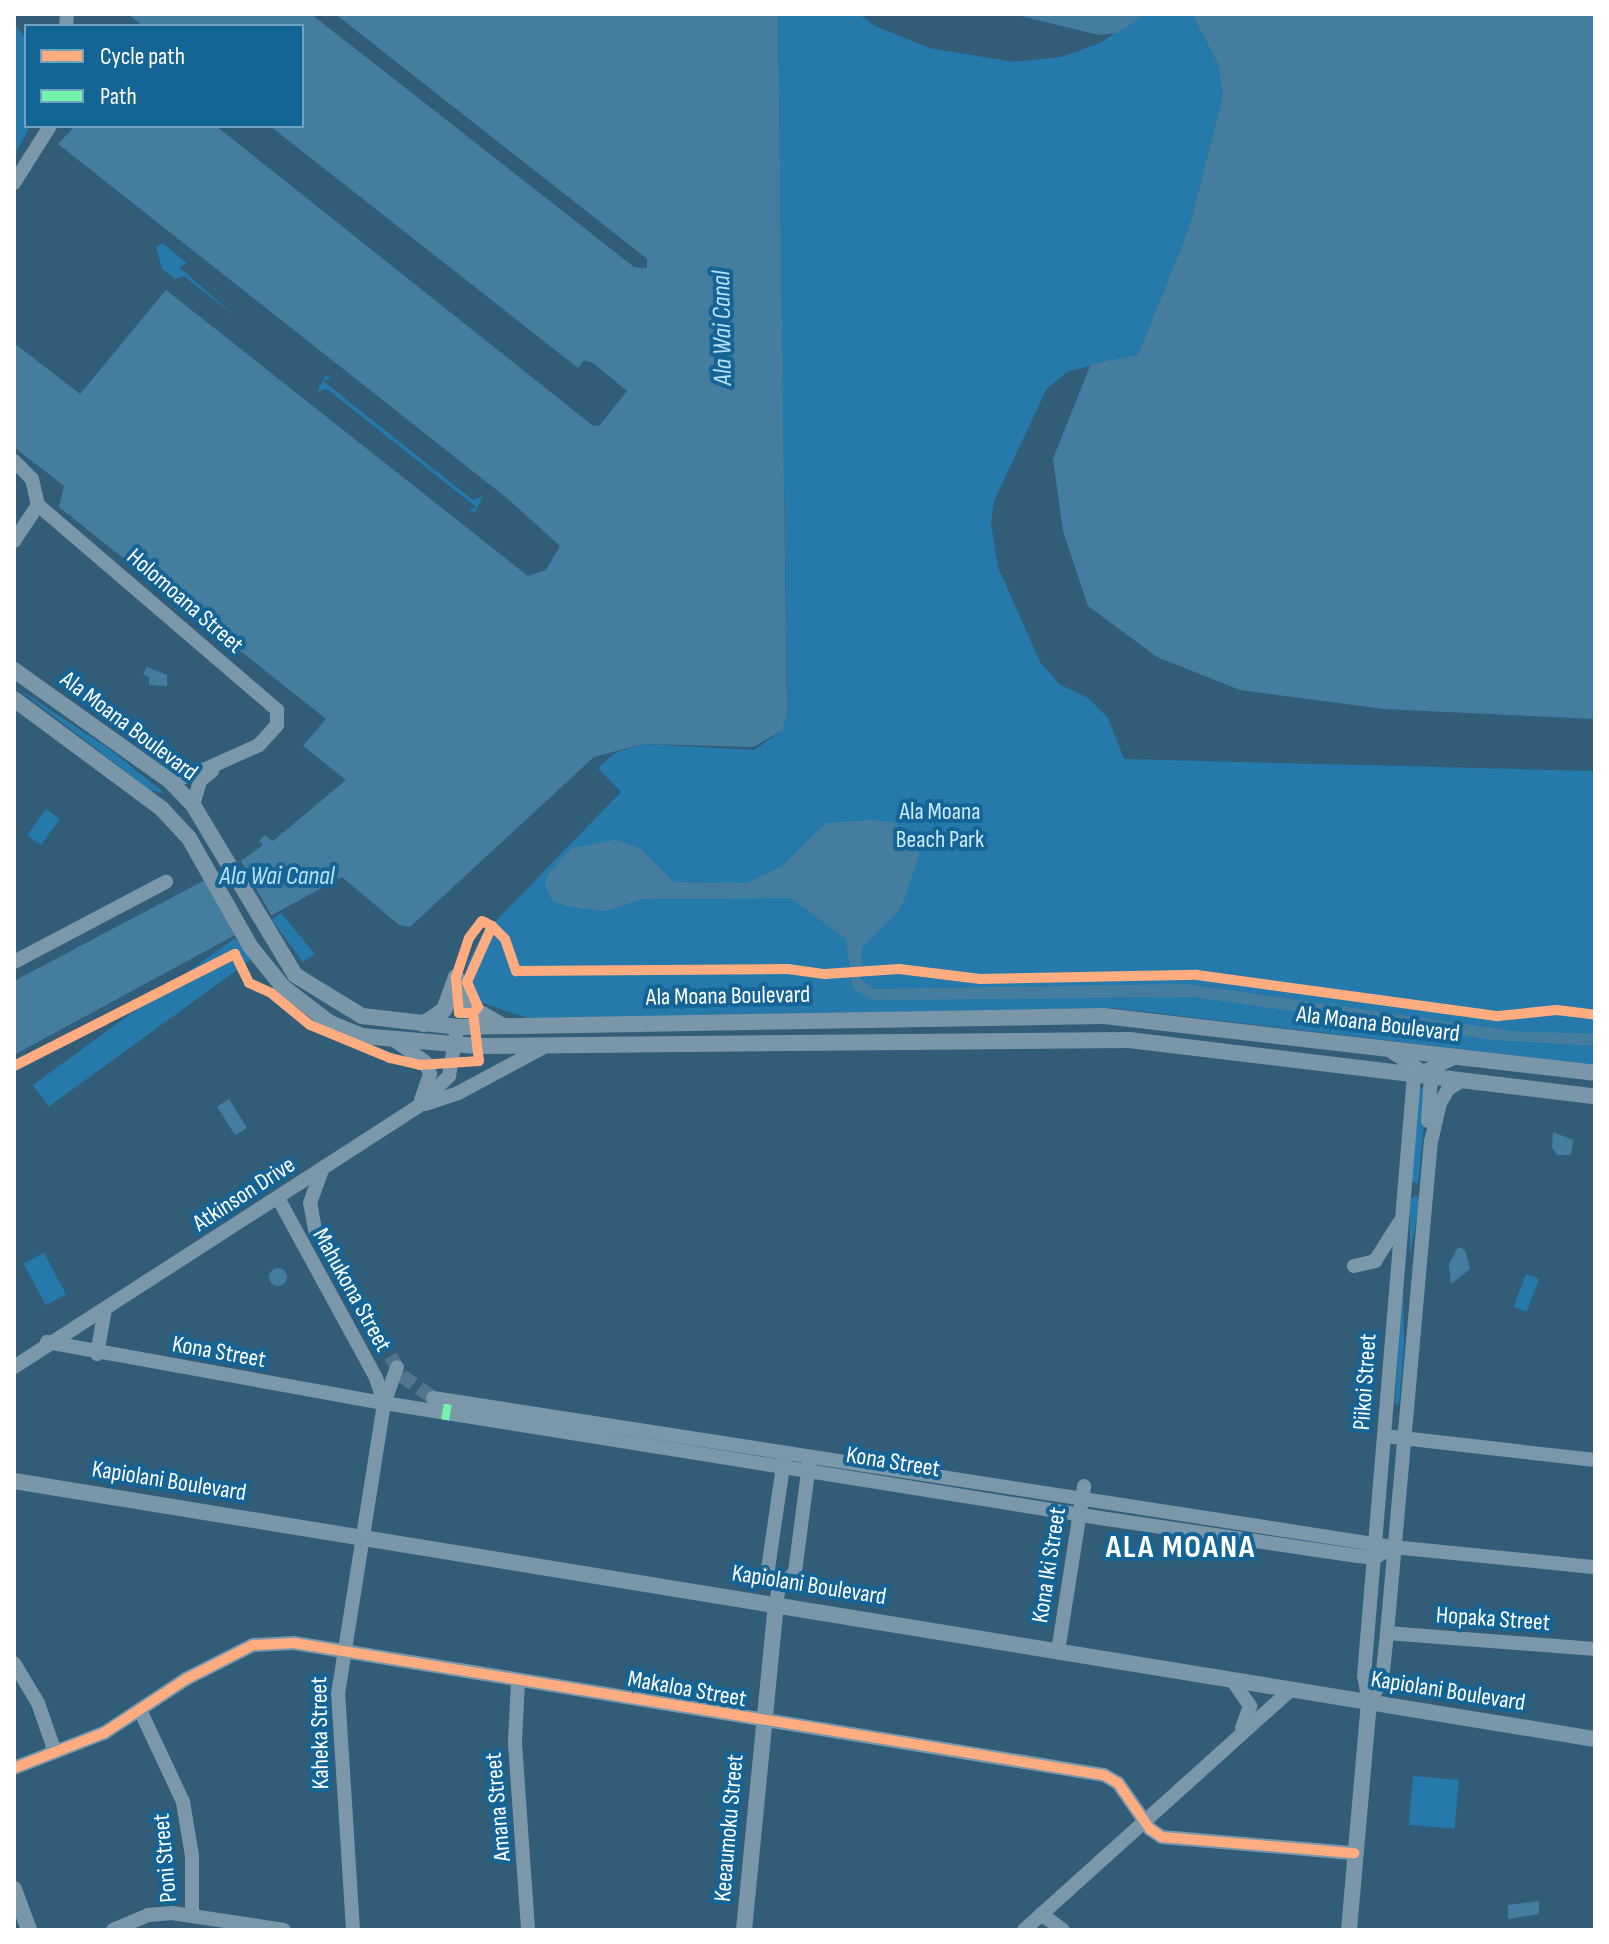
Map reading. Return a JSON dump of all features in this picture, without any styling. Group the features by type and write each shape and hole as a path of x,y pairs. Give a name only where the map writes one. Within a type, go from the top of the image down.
{"main road":[{"name":"Ala Moana Boulevard","path":"14,670 169,780 193,805 229,863 263,929 295,975 362,1016 417,1025 458,1027 1104,1016 1595,1073"},
{"name":"Ala Moana Boulevard","path":"14,699 161,808 212,874 250,946 283,987 330,1023 362,1036 453,1045 546,1046 1073,1038 1175,1044 1595,1096"},
{"path":"417,1025 444,1010 456,977 470,1007 504,1026"},
{"name":"Kapiolani Boulevard","path":"14,1481 365,1537 777,1595 1058,1651 1595,1739"},
{"name":"Keeaumoku Street","path":"744,1930 777,1595"},
{"name":"Piikoi Street","path":"1349,1930 1369,1703"},
{"path":"14,1889 29,1930"}],"street":[{"path":"14,183 49,128"},
{"name":"Holomoana Street","path":"14,461 32,479 38,505 277,710 273,734 200,781 193,805"},
{"path":"14,541 38,505"},
{"name":"Holomoana Street","path":"169,780 222,764"},
{"path":"14,962 166,882"},
{"name":"Atkinson Drive","path":"14,1367 47,1342 105,1309 417,1107 449,1076 458,1027"},
{"path":"394,1040 425,1062 430,1074 417,1107"},
{"path":"417,1107 458,1093 546,1046"},
{"path":"1383,1048 1423,1074 1454,1058"},
{"name":"Piikoi Street","path":"1423,1074 1431,1142"},
{"name":"Piikoi Street","path":"1369,1703 1364,1676 1386,1438 1404,1188 1423,1074"},
{"name":"Piikoi Street","path":"1369,1703 1382,1680 1400,1442 1431,1142 1440,1103 1448,1089 1463,1080"},
{"name":"Mahukona Street","path":"285,1194 315,1230 310,1203 322,1170"},
{"path":"1404,1188 1428,1189"},
{"name":"Mahukona Street","path":"285,1194 376,1378 384,1403"},
{"path":"1354,1266 1375,1261 1402,1220"},
{"path":"97,1354 105,1309"},
{"name":"Kona Street","path":"47,1342 97,1354 384,1403 784,1462 1081,1500 1375,1550"},
{"name":"Mahukona Street","path":"365,1537 384,1403 397,1367"},
{"name":"Kona Street","path":"433,1398 784,1462"},
{"name":"Kona Street","path":"384,1403 405,1399"},
{"path":"1386,1438 1400,1442 1595,1460"},
{"name":"Keeaumoku Street","path":"777,1595 768,1569 784,1462"},
{"name":"Keeaumoku Street","path":"777,1595 795,1572 809,1465"},
{"name":"Kona Iki Street","path":"1058,1651 1081,1500"},
{"name":"Kaheka Street","path":"353,1930 337,1720 343,1650 365,1537"},
{"path":"1375,1550 1393,1547 1595,1567"},
{"name":"Hopaka Street","path":"1387,1633 1595,1649"},
{"name":"Makaloa Street","path":"14,1768 104,1733 253,1645 343,1650 763,1723 1104,1775 1128,1795 1156,1835 1168,1839 1354,1853"},
{"path":"14,1663 38,1703 55,1752"},
{"path":"1232,1680 1250,1706 1240,1732"},
{"name":"Amana Street","path":"518,1681 515,1743 528,1930"},
{"path":"1024,1930 1142,1819 1291,1690"},
{"name":"Poni Street","path":"140,1710 183,1802 192,1856 192,1915"},
{"path":"1041,1914 1063,1930"},
{"path":"113,1930 148,1915 192,1915 284,1930"}],"green space":[{"name":"Ala Moana Beach Park","path":"778,14 859,14 875,26 929,48 1014,62 1061,57 1098,44 1145,14 1192,14 1218,64 1223,95 1189,228 1138,355 1069,371 1047,388 994,501 991,523 998,567 1040,662 1059,684 1088,698 1108,718 1124,759 1595,771 1595,1065 1113,1008 528,1018 476,1001 465,983 467,965 482,935 621,792 598,768 615,753 643,744 754,750 782,731 787,713"},
{"path":"14,23 24,36 24,128 29,128 14,156"},
{"path":"162,243 187,263 179,267 237,318 184,276 175,279 162,269 156,247"},
{"path":"325,376 332,377 323,381 473,500 483,496 475,512 468,511 476,507 327,389 317,392"},
{"path":"14,686 111,750 164,793 150,790"},
{"path":"46,809 60,819 41,845 27,835"},
{"path":"281,913 315,954 303,962 272,920"},
{"path":"235,938 251,960 49,1107 33,1085"},
{"path":"1424,1086 1427,1096 1418,1183 1411,1182 1418,1090"},
{"path":"1416,1195 1420,1200 1410,1255 1410,1199"},
{"path":"44,1253 66,1294 46,1305 24,1264"},
{"path":"1526,1274 1539,1279 1527,1312 1513,1307"},
{"path":"1403,1283 1404,1345 1399,1403 1395,1404"},
{"path":"1413,1776 1459,1780 1455,1829 1409,1825"}],"water":[{"name":"Ala Wai Canal","path":"128,14 311,14 642,269 647,259 335,14 778,14 787,713 782,731 753,747 643,744 594,757 410,927 399,925 342,877 14,1055 14,981 241,861 263,845 259,841 265,835 273,841 346,780 303,746 326,719 59,507 64,486 14,447 14,343 80,394 166,290 528,576 546,570 560,546 508,499 58,144 73,128 219,128 592,425 599,426 627,391 593,363 584,360 578,368 273,128 304,128 304,24 140,24"},
{"path":"1013,14 1145,14 1118,33 1099,35"},
{"path":"1192,14 1595,14 1595,719 1384,709 1240,690 1157,657 1088,606 1063,531 1053,459 1091,364 1138,355 1189,228 1223,95 1218,64"},
{"path":"147,667 167,675 167,686 149,685 149,677 143,674"},
{"path":"892,822 907,832 919,855 901,908 862,947 861,979 873,989 1186,984 1513,1031 1595,1034 1595,1046 1492,1040 1193,997 873,1000 853,989 846,939 791,898 642,899 606,911 565,906 552,900 546,888 546,877 572,848 615,840 640,848 674,882 747,883 782,866 826,823"},
{"path":"229,1099 247,1128 235,1135 217,1106"},
{"path":"1553,1132 1573,1140 1571,1155 1557,1155 1552,1147"},
{"path":"1458,1247 1465,1250 1470,1269 1451,1284 1449,1264"},
{"path":"278,1268 287,1277 278,1286 269,1277"},
{"path":"1539,1901 1539,1914 1508,1919 1508,1905"}],"pier":[{"path":"311,14 643,265 331,14 335,14 647,259 647,268 634,267"},
{"path":"241,861 273,918 237,938 205,881"}],"tunnel":[{"path":"315,1230 402,1376 433,1398"}],"marked path":[{"path":"445,1420 449,1398"}],"cycle path":[{"path":"492,926 467,982 478,1007 473,1013 459,1013 456,977 469,938 482,921 492,926 505,939 516,971 788,969 825,974 899,969 980,979 1197,975 1498,1016 1557,1010 1595,1015"},
{"path":"14,1066 235,954 249,983 271,993 310,1025 390,1058 420,1065 479,1061 473,1013"},
{"path":"14,1768 104,1733 186,1679 253,1645 294,1643 1104,1775 1118,1783 1150,1829 1162,1837 1354,1853"}],"district":[{"name":"ALA MOANA","path":"1181,1548"}]}
